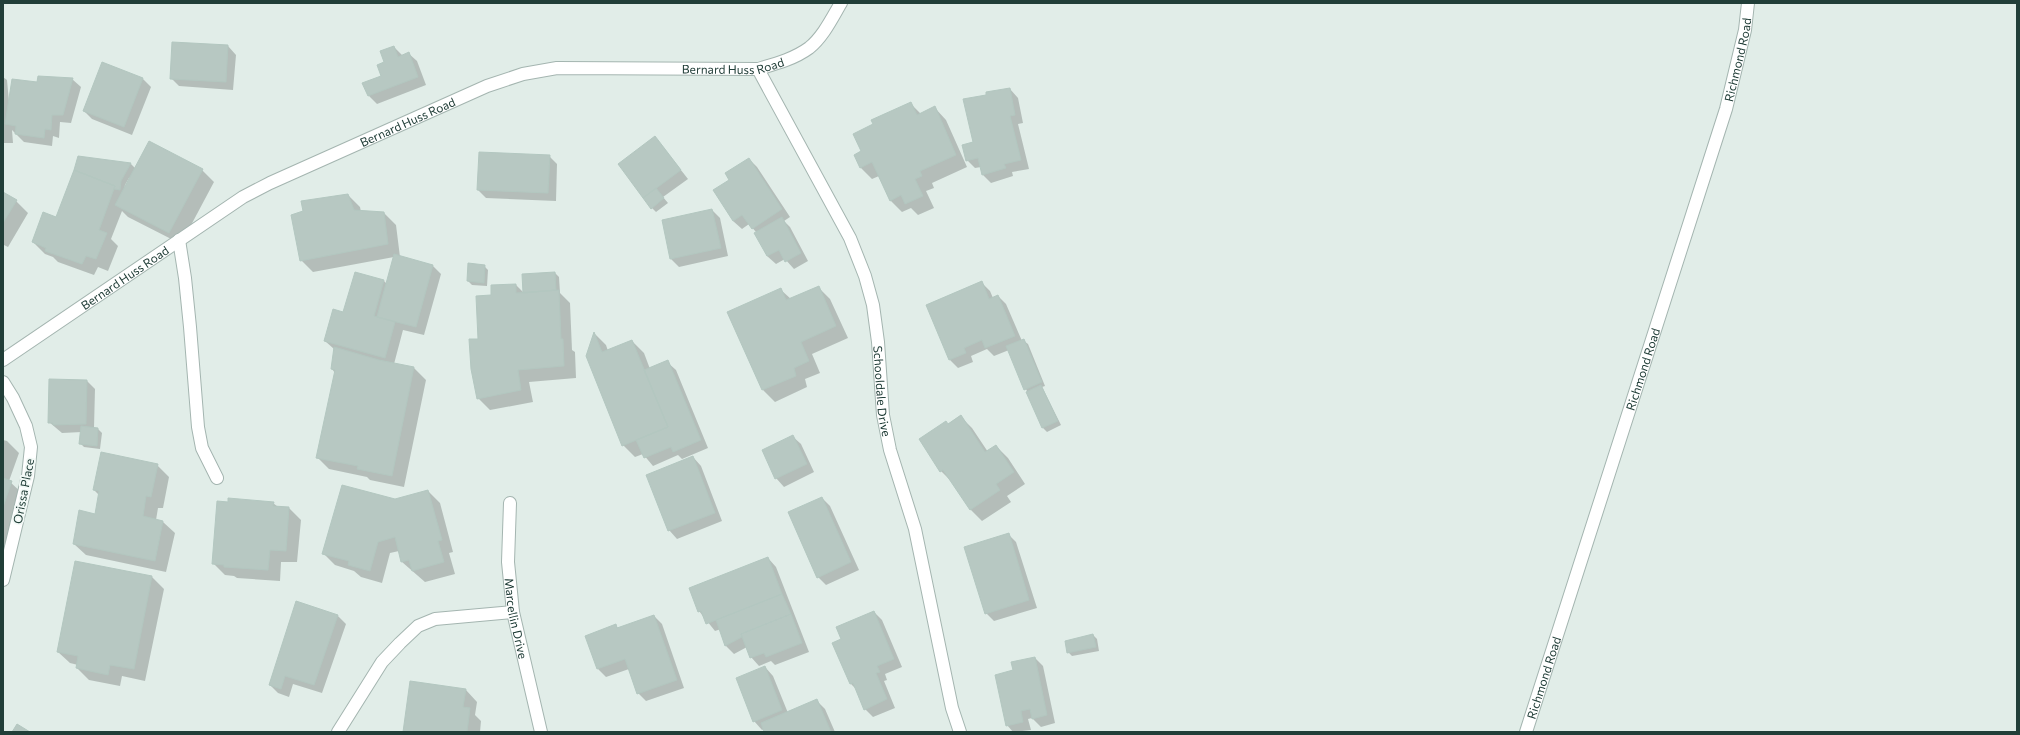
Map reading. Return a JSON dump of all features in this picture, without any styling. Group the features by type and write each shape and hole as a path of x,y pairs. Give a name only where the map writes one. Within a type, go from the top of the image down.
{"street":[{"name":"Bernard Huss Road","path":"3,360 243,197 270,183 487,86 523,74 557,68 758,69 789,59 809,48 826,28 840,3"},
{"name":"Richmond Road","path":"1526,732 1726,109 1744,30 1748,3"},
{"name":"Schooldale Drive","path":"758,69 850,238 865,276 873,305 878,342 883,415 890,450 915,529 952,708 960,732"},
{"path":"179,240 190,320 198,427 202,448 217,478"},
{"name":"Orissa Place","path":"3,382 13,398 26,426 31,447 28,476 3,580"},
{"name":"Marcellin Drive","path":"510,503 508,562 513,612 541,732"},
{"path":"338,732 382,662 418,626 435,619 513,612"}],"building":[{"path":"172,42 228,45 226,82 170,79"},
{"path":"394,46 398,57 409,52 418,77 368,96 362,83 381,76 377,65 384,62 380,51"},
{"path":"102,62 143,78 124,127 83,111"},
{"path":"38,76 73,78 63,115 52,115 51,130 45,129 44,138 15,134 16,126 5,124 12,79 37,82"},
{"path":"1010,88 1015,115 1010,116 1021,160 1004,164 1006,168 982,175 978,158 966,161 962,145 973,142 963,99 986,95 986,92"},
{"path":"911,102 917,115 935,106 956,155 920,171 922,176 915,179 923,196 905,204 901,195 890,201 872,162 860,168 854,155 861,151 853,134 873,124 871,120"},
{"path":"655,136 681,170 643,198 618,164"},
{"path":"149,141 203,169 169,233 115,205"},
{"path":"479,152 550,155 548,193 477,190"},
{"path":"78,156 131,163 121,181 120,190 114,189 115,186 74,170"},
{"path":"749,158 782,209 752,229 742,215 733,221 713,190 729,180 725,173"},
{"path":"74,170 115,186 99,230 107,233 96,259 86,256 82,264 45,251 46,248 32,242 43,212 56,217"},
{"path":"656,188 664,198 651,209 643,198"},
{"path":"3,192 17,200 3,223"},
{"path":"348,194 354,210 384,212 388,244 300,261 291,215 303,211 301,201"},
{"path":"712,209 721,248 670,259 662,220"},
{"path":"782,217 801,253 785,262 779,250 767,256 754,233"},
{"path":"394,254 433,265 416,327 377,317"},
{"path":"468,263 485,265 484,283 467,281"},
{"path":"355,272 384,280 374,316 395,322 385,358 324,341 333,309 343,312"},
{"path":"555,272 556,290 523,293 522,274"},
{"path":"982,281 989,299 998,295 1015,336 985,348 982,340 964,348 966,353 949,360 926,305"},
{"path":"516,284 516,293 559,290 561,339 563,339 564,366 518,370 521,390 477,399 471,369 469,339 478,339 476,296 491,295 491,285"},
{"path":"819,286 836,326 801,342 809,361 794,368 796,376 762,390 727,312 781,288 786,300"},
{"path":"594,332 602,352 632,340 668,427 622,446 586,356"},
{"path":"1024,339 1042,382 1024,390 1006,346"},
{"path":"334,347 379,360 414,367 392,476 357,469 358,466 316,458 335,370 331,369"},
{"path":"668,360 701,440 673,452 671,447 644,458 636,440 668,427 644,370"},
{"path":"49,379 87,380 86,424 53,425 53,423 48,423"},
{"path":"1041,385 1058,421 1042,428 1026,392"},
{"path":"961,415 985,452 996,445 1014,472 996,484 1000,490 970,510 943,470 940,472 919,439 946,421 948,424"},
{"path":"81,426 98,428 97,446 79,444"},
{"path":"793,435 807,464 775,479 762,450"},
{"path":"101,452 158,464 151,497 146,496 143,516 163,521 155,561 73,544 79,510 95,514 99,491 93,490"},
{"path":"693,456 715,513 668,531 646,475"},
{"path":"3,478 12,481 3,507"},
{"path":"342,485 395,499 428,490 442,540 438,541 444,562 412,571 409,560 401,562 395,537 378,542 370,571 348,565 349,561 322,554"},
{"path":"822,497 851,562 817,578 788,512"},
{"path":"228,498 274,502 273,506 289,507 286,551 270,550 268,570 224,567 224,565 212,564 217,501 228,502"},
{"path":"1009,533 1029,600 985,614 964,547"},
{"path":"768,557 782,594 706,624 701,611 698,612 689,588"},
{"path":"75,561 152,576 134,669 110,665 108,675 76,668 78,656 57,652"},
{"path":"782,594 791,614 741,634 742,637 725,646 716,620"},
{"path":"296,601 338,615 314,685 285,676 281,689 269,685"},
{"path":"874,611 894,659 877,666 880,672 876,673 887,699 864,710 853,683 850,684 832,643 841,639 836,627"},
{"path":"791,614 802,643 766,657 764,653 750,658 741,634"},
{"path":"654,615 677,680 637,694 625,659 597,669 585,636 616,624 617,628"},
{"path":"1093,634 1096,647 1067,653 1065,641"},
{"path":"1035,657 1047,715 1032,719 1030,709 1021,711 1023,722 1006,726 995,675 1013,670 1011,662"},
{"path":"765,666 782,710 753,722 736,678"},
{"path":"410,681 466,689 463,707 470,708 467,732 403,732"},
{"path":"817,699 831,732 764,732 761,723"},
{"path":"17,724 30,732 12,732"}]}
